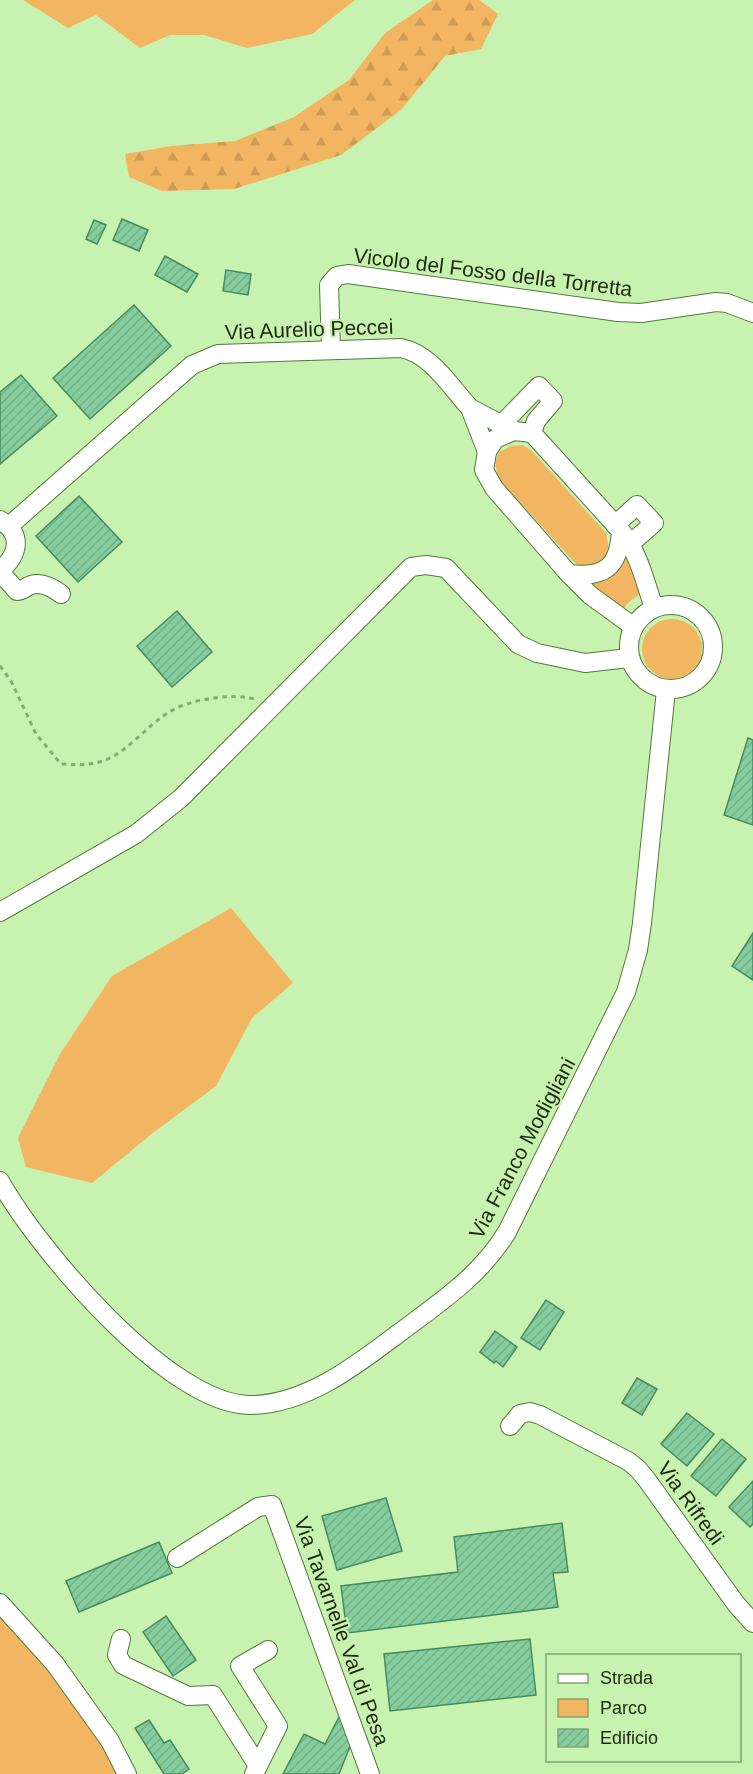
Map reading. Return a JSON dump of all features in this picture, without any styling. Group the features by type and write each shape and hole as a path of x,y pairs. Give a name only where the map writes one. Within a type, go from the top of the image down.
{"street":[{"name":"Vicolo del Fosso della Torretta","path":"331,350 329,285 337,276 348,274 618,312 641,313 716,302 727,303 753,313"},
{"name":"Via Aurelio Peccei","path":"4,523 203,358 218,354 401,348 414,351 425,358 470,408 487,452 484,470 494,488 590,596 634,627"},
{"name":"Via Aurelio Peccei","path":"470,408 516,430 622,533"},
{"path":"487,452 495,439 516,430"},
{"path":"4,523 16,541 12,561 0,572 17,591 21,592 33,584 39,584 61,594"},
{"path":"569,574 589,575 608,568 617,557 622,533"},
{"path":"622,533 654,608"},
{"path":"0,912 136,834 181,798 411,567 426,564 446,568 518,644 537,653 585,663 629,658"},
{"path":"675,605 695,612 705,621 713,641 711,662 704,674 693,683 680,689 666,690 653,686 641,678 629,658 629,640 634,627 642,616 654,608 675,605"},
{"name":"Via Franco Modigliani","path":"0,1181 16,1207 52,1255 118,1327 151,1358 184,1382 210,1396 240,1405 260,1405 279,1401 320,1386 380,1348 463,1285 497,1248 626,992 641,932 666,690"},
{"name":"Via Rifredi","path":"510,1426 520,1414 530,1412 540,1415 634,1464 736,1605 753,1623"},
{"name":"Via Tavarnelle Val di Pesa","path":"177,1558 258,1508 272,1506 370,1774"},
{"path":"0,1603 54,1664 110,1741 127,1774"},
{"path":"122,1639 117,1655 123,1665 188,1696 213,1695 256,1770"},
{"path":"256,1770 278,1726 240,1666 268,1650"}],"path":[{"path":"0,666 11,681 36,734 61,764 90,765 112,758 170,711 210,698 250,697 273,705"}],"green space":[{"path":"23,0 355,0 312,34 247,48 204,35 170,35 140,48 96,15 68,28"},
{"path":"433,0 479,0 498,14 481,49 445,56 401,110 341,155 234,189 162,191 129,177 125,154 172,146 235,141 294,117 349,80 385,33"},
{"path":"523,445 532,451 606,533 609,550 596,565 576,564 498,478 495,462 499,452 511,446"},
{"path":"626,546 644,591 623,609 590,588 591,582"},
{"path":"672,619 689,624 697,632 702,649 697,666 689,674 672,679 655,674 647,666 642,649 647,632 655,624"},
{"path":"231,908 293,983 252,1018 216,1086 154,1132 92,1183 26,1167 18,1138 60,1054 112,976"},
{"path":"0,1607 95,1727 119,1774 0,1774"}],"building":[{"path":"122,219 148,230 139,251 113,240"},
{"path":"94,220 106,225 97,244 86,239"},
{"path":"165,256 198,274 187,292 155,275"},
{"path":"226,270 251,274 248,295 223,291"},
{"path":"134,305 171,346 90,419 53,378"},
{"path":"21,375 57,416 0,464 0,392"},
{"path":"79,496 122,542 78,582 36,536"},
{"path":"177,611 212,652 172,687 137,646"},
{"path":"748,738 753,740 753,825 724,815"},
{"path":"753,933 753,980 732,966"},
{"path":"546,1300 564,1312 540,1350 521,1338"},
{"path":"495,1331 517,1347 503,1367 480,1352"},
{"path":"637,1378 657,1389 642,1415 622,1403"},
{"path":"687,1413 714,1434 687,1466 661,1444"},
{"path":"722,1439 746,1459 716,1496 691,1476"},
{"path":"753,1481 753,1524 750,1527 729,1507"},
{"path":"386,1498 402,1551 337,1570 322,1516"},
{"path":"562,1523 568,1572 553,1573 558,1607 347,1633 341,1586 458,1572 454,1537"},
{"path":"159,1542 172,1573 79,1612 66,1581"},
{"path":"166,1616 196,1660 173,1676 143,1632"},
{"path":"530,1639 536,1695 390,1711 384,1654"},
{"path":"340,1715 351,1744 339,1774 283,1774 304,1734 325,1744"},
{"path":"149,1720 164,1743 170,1740 189,1769 182,1774 164,1774 135,1728"}]}
